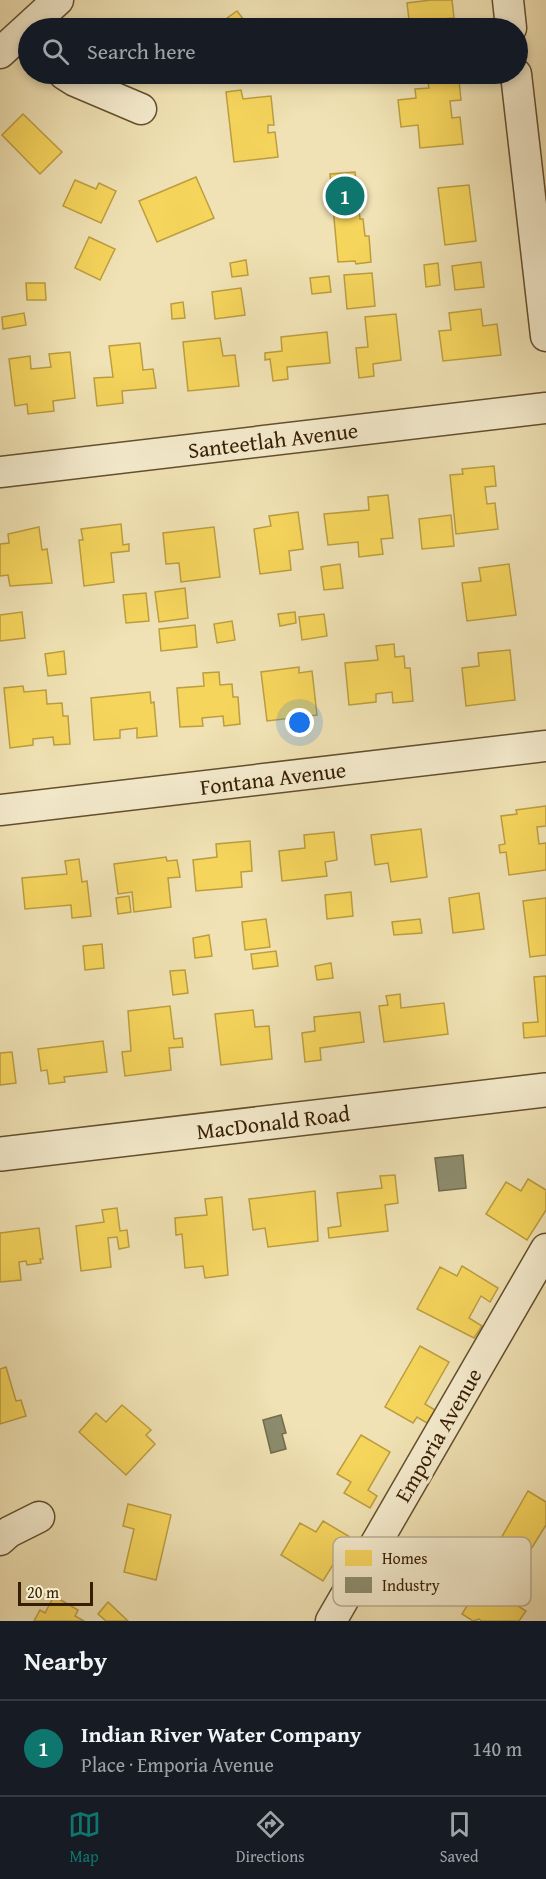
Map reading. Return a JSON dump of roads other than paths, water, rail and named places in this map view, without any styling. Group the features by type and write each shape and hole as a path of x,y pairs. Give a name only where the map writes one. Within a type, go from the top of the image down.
{"street":[{"path":"41,18 58,0"},
{"path":"508,0 510,18"},
{"path":"82,84 141,109"},
{"path":"517,84 546,336"},
{"name":"Santeetlah Avenue","path":"0,472 546,408"},
{"name":"Fontana Avenue","path":"0,810 546,746"},
{"name":"MacDonald Road","path":"0,1154 546,1090"},
{"name":"Emporia Avenue","path":"380,1537 546,1249"},
{"path":"0,1540 9,1532 39,1517"},
{"name":"Emporia Avenue","path":"331,1621 340,1606"}],"place":[{"name":"Indian River Water Company","path":"345,196"}]}
